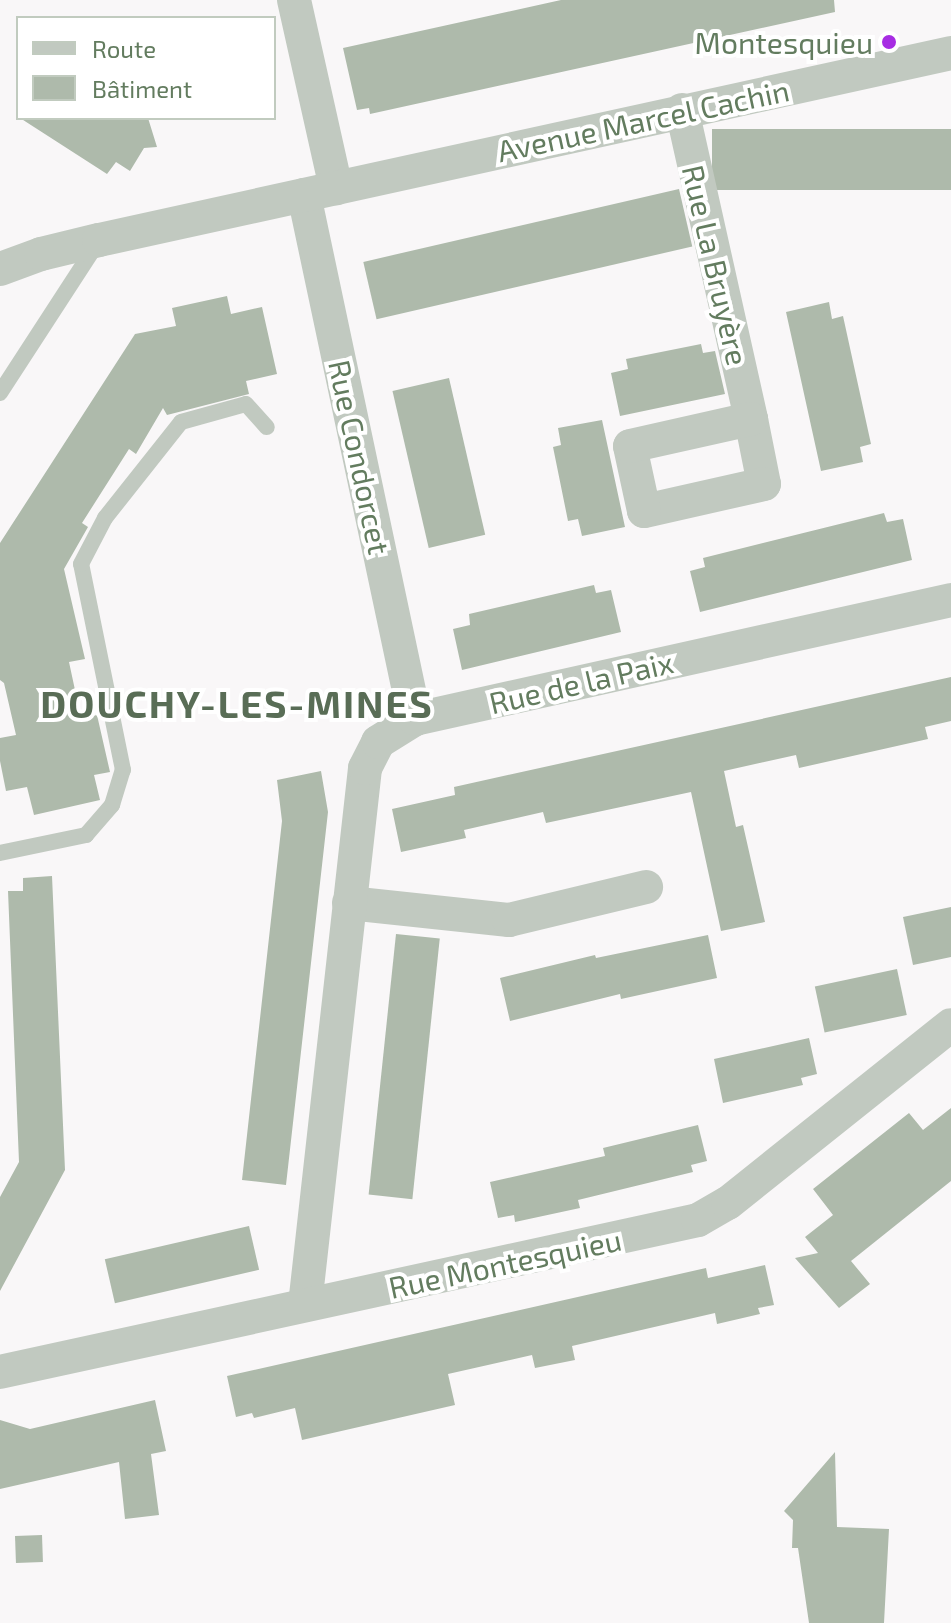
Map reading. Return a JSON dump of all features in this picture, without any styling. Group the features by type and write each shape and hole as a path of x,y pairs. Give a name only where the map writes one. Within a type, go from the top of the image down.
{"street":[{"path":"294,0 320,192"},
{"name":"Avenue Marcel Cachin","path":"0,269 41,254 99,240 951,53"},
{"name":"Rue La Bruyère","path":"682,110 751,419"},
{"name":"Rue Condorcet","path":"320,192 415,719"},
{"name":"Rue de la Paix","path":"305,1305 365,768 370,754 387,733 415,719 951,600"},
{"path":"349,903 509,920 646,887"},
{"name":"Rue Montesquieu","path":"0,1372 698,1220 728,1203 951,1025"}],"lane":[{"path":"0,393 99,240"},
{"path":"0,853 86,835 112,805 123,770 81,564 105,518 181,422 246,404 267,427"}],"building":[{"path":"561,0 834,0 835,12 370,114 369,108 357,110 343,48"},
{"path":"23,120 149,120 157,147 144,148 130,171 116,162 107,174"},
{"path":"712,129 951,129 951,190 712,190"},
{"path":"679,189 692,246 377,319 363,262"},
{"path":"227,296 231,314 262,307 277,374 246,381 249,394 167,415 163,408 136,454 129,449 82,523 88,527 64,569 85,659 69,662 81,718 97,715 110,772 94,775 100,800 34,815 27,787 6,791 0,761 0,738 16,735 4,683 0,680 0,543 135,334 176,326 172,308"},
{"path":"829,302 832,319 843,316 871,444 860,447 863,462 821,471 786,312"},
{"path":"701,344 703,353 715,351 725,394 620,416 611,373 628,369 626,359"},
{"path":"449,378 485,535 429,548 392,391"},
{"path":"602,420 625,527 582,536 578,519 568,521 553,447 561,445 558,428"},
{"path":"884,513 887,522 903,519 912,560 700,612 690,571 705,567 703,558"},
{"path":"594,585 596,593 611,590 621,632 462,670 453,629 470,625 469,614"},
{"path":"951,677 951,721 925,727 928,739 799,768 796,755 724,771 736,827 743,825 765,922 721,931 691,792 546,823 543,812 464,830 466,838 401,852 392,809 455,795 454,787"},
{"path":"321,771 328,812 286,1185 242,1180 282,821 277,780"},
{"path":"52,876 65,1170 0,1291 0,1197 19,1162 8,891 23,891 23,878"},
{"path":"951,907 951,957 913,965 903,917"},
{"path":"396,934 440,939 412,1199 369,1195"},
{"path":"708,935 717,978 621,999 620,994 510,1021 500,978 595,955 596,958"},
{"path":"897,969 907,1015 825,1032 815,986"},
{"path":"809,1038 817,1074 801,1078 803,1085 723,1103 714,1059"},
{"path":"951,1108 951,1181 851,1261 870,1284 839,1308 795,1258 818,1253 805,1237 833,1215 813,1189 909,1113 923,1130"},
{"path":"698,1125 707,1161 691,1165 693,1172 578,1200 580,1208 515,1222 514,1215 498,1218 490,1182 605,1156 603,1148"},
{"path":"249,1226 259,1270 115,1303 105,1259"},
{"path":"765,1265 774,1305 758,1308 760,1314 717,1324 715,1313 572,1346 575,1360 535,1368 532,1355 448,1374 455,1405 302,1440 295,1408 254,1418 252,1413 236,1417 227,1376 706,1268 708,1278"},
{"path":"155,1400 166,1451 151,1454 159,1515 125,1519 119,1462 0,1489 0,1420 30,1429"},
{"path":"835,1452 837,1527 889,1529 884,1623 809,1623 798,1548 792,1548 793,1520 784,1511"},
{"path":"42,1535 43,1562 16,1563 15,1536"}],"place":[{"name":"Montesquieu","path":"889,42"}],"district":[{"name":"DOUCHY-LES-MINES","path":"237,704"}]}
